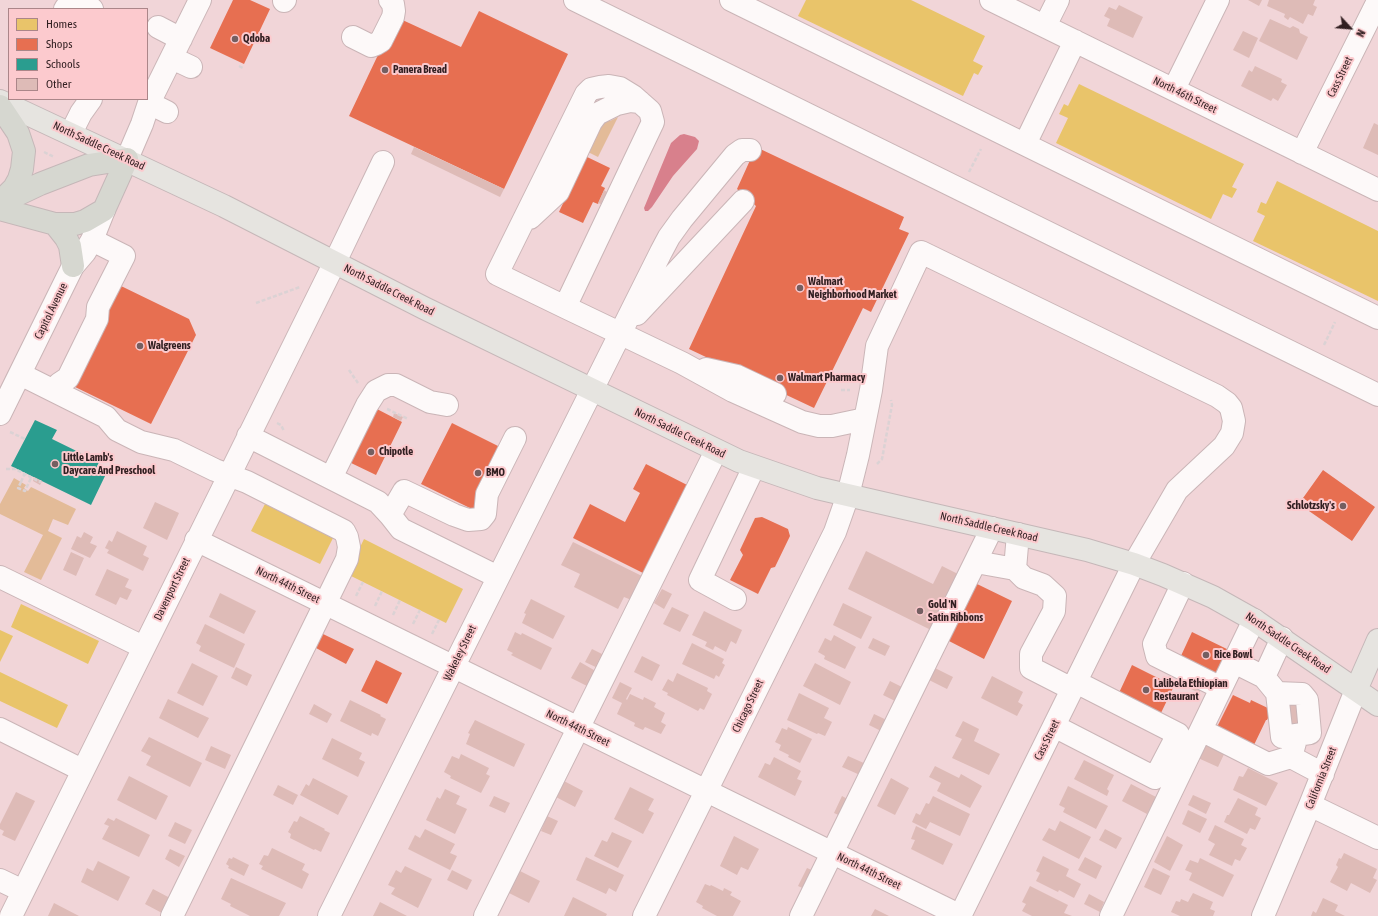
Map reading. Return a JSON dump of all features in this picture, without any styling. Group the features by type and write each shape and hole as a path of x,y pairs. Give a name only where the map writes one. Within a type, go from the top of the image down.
{"highway":[{"path":"0,106 18,133 24,151 19,179 12,191 0,202"},
{"path":"0,202 40,184 89,165 126,159"},
{"path":"0,209 55,224 80,223 104,210 126,159"},
{"path":"55,224 66,238 70,246 73,266"}],"main road":[{"name":"North Saddle Creek Road","path":"0,101 219,203 424,308 716,451 754,467 812,486 1087,550 1134,564 1183,583 1219,600 1254,620 1378,704"},
{"name":"California Street","path":"1356,690 1378,640"}],"street":[{"path":"353,38 371,46 381,41 393,17 393,4 390,0"},
{"path":"575,0 1378,396"},
{"path":"731,0 1378,318"},
{"name":"North 46th Street","path":"991,0 1378,190"},
{"path":"1045,26 1058,0"},
{"path":"1174,89 1218,0"},
{"path":"126,159 142,124 158,108 181,54 197,1"},
{"name":"Cass Street","path":"1302,153 1378,1"},
{"path":"66,8 74,2 89,8"},
{"path":"158,27 181,54"},
{"path":"1025,144 1076,41"},
{"path":"565,307 653,122 650,111 620,88 609,86 591,89 586,94 497,274 565,307 687,366 733,391 802,422 819,426 832,426 865,419"},
{"path":"71,133 81,112 90,100"},
{"name":"Wakeley Street","path":"329,916 660,252 674,230 735,154 742,150 750,150"},
{"name":"Davenport Street","path":"11,916 228,475 335,262 382,162"},
{"path":"619,333 743,200"},
{"name":"Capitol Avenue","path":"5,423 20,374 73,266 85,252 92,240 104,210"},
{"path":"57,388 68,378 98,319 98,307 124,256 92,240"},
{"name":"Cass Street","path":"865,419 877,346 921,252 1217,396 1231,408 1234,421 1234,427 1230,437 1213,456 1177,490 1134,564 960,916"},
{"path":"20,374 57,388 106,417 117,430 141,442 174,450 215,470 247,482 344,531 347,537 349,547 347,559 172,916"},
{"path":"331,478 367,405 376,391 382,387 388,385 396,386 430,402 447,405"},
{"name":"Chicago Street","path":"644,916 834,532 848,495 865,419"},
{"path":"248,436 378,502 401,529 498,577"},
{"path":"390,515 404,491 454,515 468,520 481,519 485,514 487,494 513,443"},
{"path":"485,916 716,451"},
{"path":"735,599 700,580 754,467"},
{"path":"801,916 992,528"},
{"path":"1015,569 1018,534"},
{"name":"North 44th Street","path":"196,540 960,916"},
{"path":"976,562 1015,569 1024,578 1043,585 1055,596 1054,612 1031,654 1031,668 1178,734 1156,778 1054,726"},
{"path":"0,577 143,647"},
{"path":"1183,583 1154,644 1157,656 1221,688"},
{"path":"1111,916 1254,620"},
{"path":"1234,662 1270,685 1302,694 1308,700 1310,733 1282,737 1270,685 1282,638"},
{"name":"California Street","path":"1263,916 1323,774 1356,690"},
{"path":"0,729 82,770"},
{"path":"1201,730 1268,764 1291,757 1323,774"},
{"path":"1291,757 1297,735"},
{"path":"1310,805 1378,838"},
{"path":"0,880 23,891"}],"path":[{"path":"970,172 980,149"},
{"path":"256,303 301,286"},
{"path":"1324,345 1335,322"},
{"path":"396,419 398,414"},
{"path":"5,423 24,439"},
{"path":"6,469 15,469 40,482 40,480"},
{"path":"26,473 18,488 25,491 32,478"},
{"path":"355,599 363,582"},
{"path":"374,608 382,591"},
{"path":"392,617 400,600"},
{"path":"412,626 420,610"},
{"path":"431,636 439,620"}],"shaded area":[{"path":"618,117 598,157 584,150 604,120 610,121"},
{"path":"684,134 695,137 699,141 697,149 673,176 652,207 648,211 645,211 644,208 671,143 680,135"},
{"path":"14,478 26,485 24,488 28,491 31,487 76,509 68,525 53,519 48,531 62,538 41,580 24,572 43,535 0,514 0,504"}],"building: Homes":[{"path":"806,0 911,0 985,36 973,61 983,66 978,75 974,73 963,96 798,16"},
{"path":"1079,84 1244,164 1232,187 1237,189 1232,198 1223,194 1211,219 1056,143 1068,118 1059,114 1064,104 1068,106"},
{"path":"1277,181 1378,231 1378,301 1253,241 1265,216 1257,212 1261,202 1266,204"},
{"path":"265,504 333,538 320,564 251,531"},
{"path":"364,539 463,589 446,623 347,574"},
{"path":"21,604 99,641 88,664 11,627"},
{"path":"0,630 13,636 0,662"},
{"path":"0,672 68,705 57,728 0,701"}],"building: Shops":[{"name":"Qdoba","path":"233,0 250,0 270,9 244,64 210,48"},
{"path":"479,11 568,54 504,189 349,116 396,17 461,47"},
{"name":"Walmart Neighborhood Market","path":"756,147 904,217 899,229 909,233 871,312 863,308 814,408 689,349 756,206 737,189"},
{"path":"585,156 610,168 601,186 605,188 598,204 593,202 583,223 559,212"},
{"name":"Walgreens","path":"121,286 189,319 196,335 151,424 71,385"},
{"name":"Chipotle","path":"375,408 402,422 376,475 349,462"},
{"path":"452,423 504,449 474,510 421,484"},
{"path":"646,464 693,488 649,576 573,538 590,504 625,522 640,493 633,489"},
{"name":"Schlotzsky's","path":"1323,470 1375,507 1352,541 1309,511 1313,505 1303,498"},
{"path":"762,517 788,529 790,536 775,567 771,568 758,594 730,580 743,555 740,550 755,518"},
{"path":"975,583 1012,601 984,659 947,640"},
{"name":"Rice Bowl","path":"1192,632 1233,652 1220,678 1180,658"},
{"path":"323,634 354,649 346,664 316,648"},
{"path":"376,660 402,673 387,704 361,691"},
{"name":"Lalibela Ethiopian Restaurant","path":"1132,665 1174,686 1160,715 1118,695"},
{"path":"1233,695 1250,703 1251,700 1272,710 1253,747 1216,729"}],"building: Schools":[{"name":"Little Lamb's Daycare And Preschool","path":"35,420 57,430 52,439 99,462 95,471 105,476 91,505 11,466"}],"building: Other":[{"path":"1248,0 1262,0 1259,6"},
{"path":"1269,0 1315,0 1313,5 1317,7 1313,16 1308,14 1303,24 1290,17 1288,20 1284,17 1285,14 1267,6"},
{"path":"1119,5 1143,17 1133,38 1107,26 1110,19 1104,16 1109,7 1116,10"},
{"path":"1270,19 1290,28 1293,26 1299,29 1300,33 1308,37 1297,60 1259,41"},
{"path":"1243,31 1258,38 1249,58 1233,50"},
{"path":"1255,66 1282,79 1281,82 1287,85 1278,101 1273,98 1271,101 1241,86 1249,70 1252,72"},
{"path":"1374,123 1378,125 1378,155 1363,148"},
{"path":"414,147 504,189 500,197 411,154"},
{"path":"604,190 607,192 601,204 598,203"},
{"path":"394,413 403,417 401,421 393,417"},
{"path":"34,477 42,481 40,485 33,481"},
{"path":"155,502 179,513 167,540 143,528"},
{"path":"117,531 147,546 143,555 149,558 143,571 107,553 109,550 105,548 109,540 112,542"},
{"path":"84,532 93,537 90,543 97,546 90,558 71,549 77,536 81,538"},
{"path":"573,542 646,578 634,601 624,597 618,609 574,587 580,574 561,565"},
{"name":"Gold 'N Satin Ribbons","path":"866,551 933,584 942,566 964,577 937,633 848,589"},
{"path":"71,552 84,558 76,576 63,570"},
{"path":"107,569 129,579 125,587 132,590 127,600 120,597 116,605 95,595"},
{"path":"662,589 672,594 664,609 654,603"},
{"path":"220,593 256,611 244,634 209,617"},
{"path":"531,599 565,616 553,639 522,623 526,614 524,613"},
{"path":"843,603 872,617 861,639 833,625"},
{"path":"672,607 689,615 680,632 663,624"},
{"path":"704,611 742,630 736,644 731,641 726,652 715,646 713,650 705,646 707,642 692,635"},
{"path":"205,624 245,644 234,668 199,651 201,646 196,643"},
{"path":"515,632 521,635 522,633 552,648 541,670 511,655 513,653 507,650"},
{"path":"834,635 856,647 845,669 824,659 825,656 818,652 825,638 831,641"},
{"path":"873,638 890,646 885,656 868,648"},
{"path":"692,643 724,659 722,663 725,665 719,677 716,675 714,679 682,664"},
{"path":"592,649 608,657 602,670 585,662"},
{"path":"642,656 660,665 652,681 634,672"},
{"path":"580,662 599,673 591,688 571,678"},
{"path":"192,663 218,676 203,706 177,693"},
{"path":"815,663 851,682 840,705 803,686"},
{"path":"236,667 252,675 247,686 231,678"},
{"path":"935,668 953,677 947,689 929,680"},
{"path":"677,673 708,688 707,691 712,694 704,710 700,708 698,711 667,695 668,693 662,690 668,679 673,682"},
{"path":"992,676 1023,692 1018,702 1023,705 1017,716 981,698"},
{"path":"1190,680 1203,686 1199,693 1187,687"},
{"path":"890,681 904,688 897,702 883,695"},
{"path":"620,682 632,688 626,699 627,700 630,694 643,700 644,697 656,703 654,707 665,713 661,722 666,725 661,734 645,727 643,730 634,726 635,723 617,714 622,703 612,698"},
{"path":"799,693 829,708 824,718 832,722 825,736 818,733 817,734 787,720"},
{"path":"1302,696 1306,725 1284,729 1281,699"},
{"path":"168,699 209,718 198,738 159,718"},
{"path":"350,700 381,715 380,716 386,719 378,736 372,733 371,736 340,721"},
{"path":"314,704 332,714 327,723 309,714"},
{"path":"874,714 893,723 887,734 869,725"},
{"path":"475,720 525,744 514,767 466,744 470,734 468,733"},
{"path":"963,721 979,729 974,741 1000,754 989,775 952,758 962,739 955,736"},
{"path":"788,727 812,739 800,763 788,757 789,755 779,750 781,745 775,742 782,728 787,730"},
{"path":"149,737 202,763 190,787 146,765 151,756 141,751"},
{"path":"332,738 362,753 359,759 365,762 358,777 322,759"},
{"path":"1206,741 1226,750 1218,767 1198,758"},
{"path":"211,746 231,755 225,769 205,760"},
{"path":"461,754 489,768 486,774 490,776 481,793 450,778 451,776 444,772 452,756 459,759"},
{"path":"848,756 866,764 860,775 842,767"},
{"path":"774,757 801,771 797,779 802,781 795,796 758,777 765,763 770,765"},
{"path":"1084,760 1114,775 1107,789 1109,791 1107,796 1074,779"},
{"path":"935,766 959,778 961,774 982,786 970,808 937,791 941,783 929,777"},
{"path":"1248,768 1278,783 1266,806 1233,790 1239,776 1243,777"},
{"path":"129,776 168,796 156,820 117,800"},
{"path":"313,778 348,796 338,815 300,795 306,784 309,786"},
{"path":"891,778 909,788 895,815 877,806"},
{"path":"564,781 583,791 575,807 556,797"},
{"path":"1131,784 1156,797 1147,814 1122,801"},
{"path":"278,785 298,795 293,805 273,795"},
{"path":"1068,786 1108,806 1096,829 1063,812 1065,808 1059,805"},
{"path":"630,787 654,799 648,810 654,813 643,834 614,819"},
{"path":"445,789 460,796 456,804 467,809 455,834 426,820 437,797 440,799"},
{"path":"16,792 35,801 15,841 2,835 4,831 0,829 0,824"},
{"path":"1193,795 1211,803 1206,814 1188,805"},
{"path":"494,796 510,803 505,813 489,806"},
{"path":"842,796 853,802 845,818 834,813"},
{"path":"933,796 970,814 960,836 930,822 926,829 912,822 916,813 920,815 926,803 929,804"},
{"path":"1238,798 1258,808 1255,815 1261,818 1255,830 1250,828 1247,834 1224,822"},
{"path":"1188,810 1207,819 1200,833 1182,824"},
{"path":"300,816 330,833 321,852 290,838 291,834 288,832 294,821 297,822"},
{"path":"547,816 558,821 551,835 541,831"},
{"path":"108,818 114,821 116,818 150,835 139,857 102,839 109,826 104,824"},
{"path":"1060,821 1091,837 1079,859 1042,840 1049,828 1055,831"},
{"path":"175,822 192,830 185,844 168,836"},
{"path":"1215,825 1244,839 1241,845 1247,848 1240,861 1235,859 1232,866 1209,855 1215,844 1208,840"},
{"path":"916,826 953,844 943,865 911,849 915,840 911,839"},
{"path":"425,829 455,844 450,853 457,856 450,870 408,849 415,835 420,838"},
{"path":"1105,829 1122,838 1116,849 1099,840"},
{"path":"612,832 632,841 618,868 594,856 602,840 607,842"},
{"path":"734,836 759,849 748,870 741,867 737,875 720,866"},
{"path":"1167,836 1183,845 1170,871 1154,862"},
{"path":"272,848 305,864 302,870 309,874 302,889 261,869 263,866 259,864 264,855 268,856"},
{"path":"170,849 185,856 179,867 165,859"},
{"path":"1344,853 1377,869 1373,878 1377,880 1370,893 1351,883 1347,891 1330,882 1338,867 1336,865 1339,858 1341,859"},
{"path":"1043,856 1069,869 1066,876 1081,884 1074,898 1036,881 1040,873 1036,871"},
{"path":"233,857 249,865 244,876 228,868 229,866 226,864 229,858 232,859"},
{"path":"586,857 624,875 616,892 609,888 606,894 576,880"},
{"path":"1085,857 1102,866 1096,879 1078,870"},
{"path":"1200,858 1234,875 1223,897 1189,880 1192,873 1185,870 1190,860 1198,863"},
{"path":"98,861 130,877 118,901 81,882 87,868 93,871"},
{"path":"405,866 432,879 418,908 391,894 395,888 388,885 396,870 401,873"},
{"path":"807,868 818,873 809,891 798,886"},
{"path":"1153,868 1170,876 1161,895 1144,887"},
{"path":"452,870 472,880 467,890 447,880"},
{"path":"518,870 540,881 529,903 507,892"},
{"path":"231,878 286,903 279,916 250,916 230,906 231,904 221,899"},
{"path":"705,884 711,885 723,891 724,888 732,892 730,895 741,901 733,916 717,916 702,908 703,906 696,902"},
{"path":"1030,886 1068,905 1064,913 1072,916 1032,916 1022,911 1026,904 1022,902"},
{"path":"153,889 170,898 162,913 145,904"},
{"path":"1193,893 1213,902 1210,909 1215,911 1213,916 1180,916 1171,912 1176,901 1180,902 1181,899 1188,902"},
{"path":"1089,894 1104,902 1100,912 1084,904"},
{"path":"573,897 607,914 606,916 564,916"},
{"path":"1323,898 1338,905 1335,911 1345,916 1311,916 1313,911 1316,913"},
{"path":"380,902 407,916 373,916"},
{"path":"54,903 79,916 48,916"},
{"path":"875,909 889,916 871,916"}],"place":[{"name":"Qdoba","path":"235,39"},
{"name":"Panera Bread","path":"385,70"},
{"name":"Walmart Neighborhood Market","path":"800,288"},
{"name":"Walgreens","path":"140,346"},
{"name":"Walmart Pharmacy","path":"780,378"},
{"name":"Chipotle","path":"371,452"},
{"name":"Little Lamb's Daycare And Preschool","path":"55,464"},
{"name":"BMO","path":"478,473"},
{"name":"Schlotzsky's","path":"1343,506"},
{"name":"Gold 'N Satin Ribbons","path":"920,611"},
{"name":"Rice Bowl","path":"1206,655"},
{"name":"Lalibela Ethiopian Restaurant","path":"1146,690"}]}
